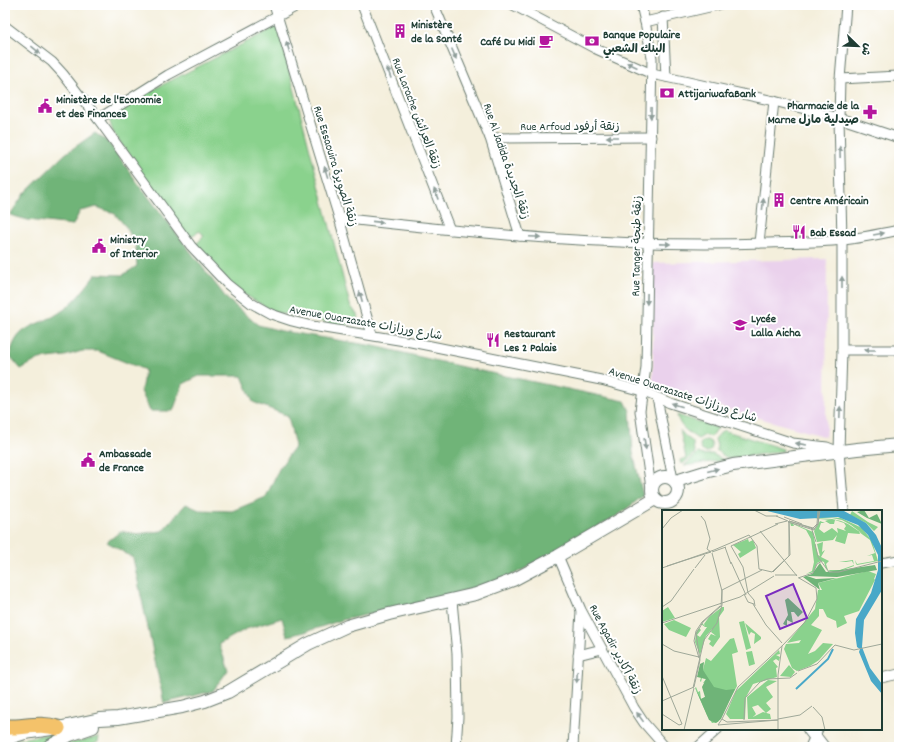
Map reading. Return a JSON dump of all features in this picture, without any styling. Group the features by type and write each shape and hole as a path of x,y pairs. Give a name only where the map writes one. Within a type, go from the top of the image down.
{"main road":[{"path":"5,727 20,728 41,725 58,728"}],"street":[{"name":"Rue Essaouira زنقة الصويرة","path":"274,5 279,16 372,334"},
{"path":"98,118 168,75 299,5"},
{"name":"Rue Larache زنقة العرائش","path":"362,5 450,230"},
{"name":"Rue Al Jadida زنقة الجديدة","path":"434,5 490,138 520,236"},
{"path":"512,5 596,49 652,74 774,101 839,118 899,138"},
{"name":"Rue Tanger زنقة طنجة","path":"641,5 646,22 652,58 652,74 646,367 640,411 653,493"},
{"path":"646,22 718,5"},
{"path":"844,510 839,451 842,350 842,240 839,118 840,79 846,5"},
{"path":"663,17 666,77"},
{"name":"Avenue Ouarzazate شارع ورزازات","path":"5,26 52,62 63,74 98,118 202,259 227,284 251,302 282,318 312,326 372,334 580,375 642,391 657,398 793,443 828,447 839,451"},
{"path":"840,79 898,76"},
{"path":"759,243 774,101"},
{"name":"Rue Arfoud زنقة أرفود","path":"490,138 651,137"},
{"path":"339,218 520,236 648,244 716,245 842,240 899,230"},
{"path":"842,350 899,350"},
{"path":"657,398 674,480 678,491 671,507 662,503 653,493 653,482 662,476 668,476 674,480 733,465 839,451 899,445"},
{"path":"5,742 18,734 58,728 100,718 118,718 182,707 206,701 228,692 308,644 347,626 389,614 476,594 513,580 558,556 653,493"},
{"name":"Rue Agadir زنقة أكادير","path":"558,556 581,610 634,708 665,747"},
{"path":"882,563 899,560"},
{"path":"452,600 457,654 458,717 456,747"},
{"path":"573,747 581,610"},
{"path":"578,655 602,649"},
{"path":"882,678 899,674"},
{"path":"48,747 70,735 118,718"},
{"path":"698,747 717,730"},
{"path":"813,735 823,747"}],"shaded area":[{"name":"Lycée Lalla Aicha","path":"827,259 826,437 653,388 653,263"}],"green space":[{"path":"278,26 350,305 358,316 355,324 341,325 274,312 237,290 196,248 197,243 204,236 200,231 191,236 185,236 113,132 107,113"},
{"path":"95,133 108,142 227,299 258,325 282,331 374,346 467,368 625,401 630,411 633,453 643,496 620,514 532,565 497,583 399,608 342,620 287,636 282,618 246,629 219,644 228,670 213,691 164,703 133,558 107,542 121,531 137,534 162,531 186,504 199,510 232,511 266,497 279,469 295,446 288,416 253,402 242,376 199,376 183,384 173,411 150,411 141,391 145,370 98,351 82,351 65,356 39,359 21,369 10,356 17,338 22,332 51,318 70,305 96,274 123,275 137,266 136,246 127,228 115,214 97,207 80,211 73,225 28,220 10,215 24,194 65,154"},
{"path":"677,415 718,428 711,437 705,435 698,439 682,426"},
{"path":"680,430 693,442 695,453 681,464 680,460 686,458"},
{"path":"723,430 783,449 783,451 728,459 716,450 717,446 715,439"},
{"path":"704,440 708,440 712,446 708,452 704,452 700,448 700,444"},
{"path":"698,453 703,455 712,454 724,460 684,466"},
{"path":"69,730 42,747 6,747 16,740"},
{"path":"99,737 98,742 89,747 62,747 67,744"}],"place":[{"name":"Ministère de la Santé","path":"400,31"},
{"name":"Café Du Midi","path":"546,41"},
{"name":"Banque Populaire البنك الشعبي","path":"592,41"},
{"name":"AttijariwafaBank","path":"667,93"},
{"name":"Ministère de l'Economie et des Finances","path":"45,106"},
{"name":"Pharmacie de la Marne صيدلية مارل","path":"870,112"},
{"name":"Centre Américain","path":"779,200"},
{"name":"Bab Essad","path":"799,232"},
{"name":"Ministry of Interior","path":"99,246"},
{"name":"Lycée Lalla Aicha","path":"740,325"},
{"name":"Restaurant Les 2 Palais","path":"493,340"},
{"name":"Ambassade de France","path":"88,460"}]}
